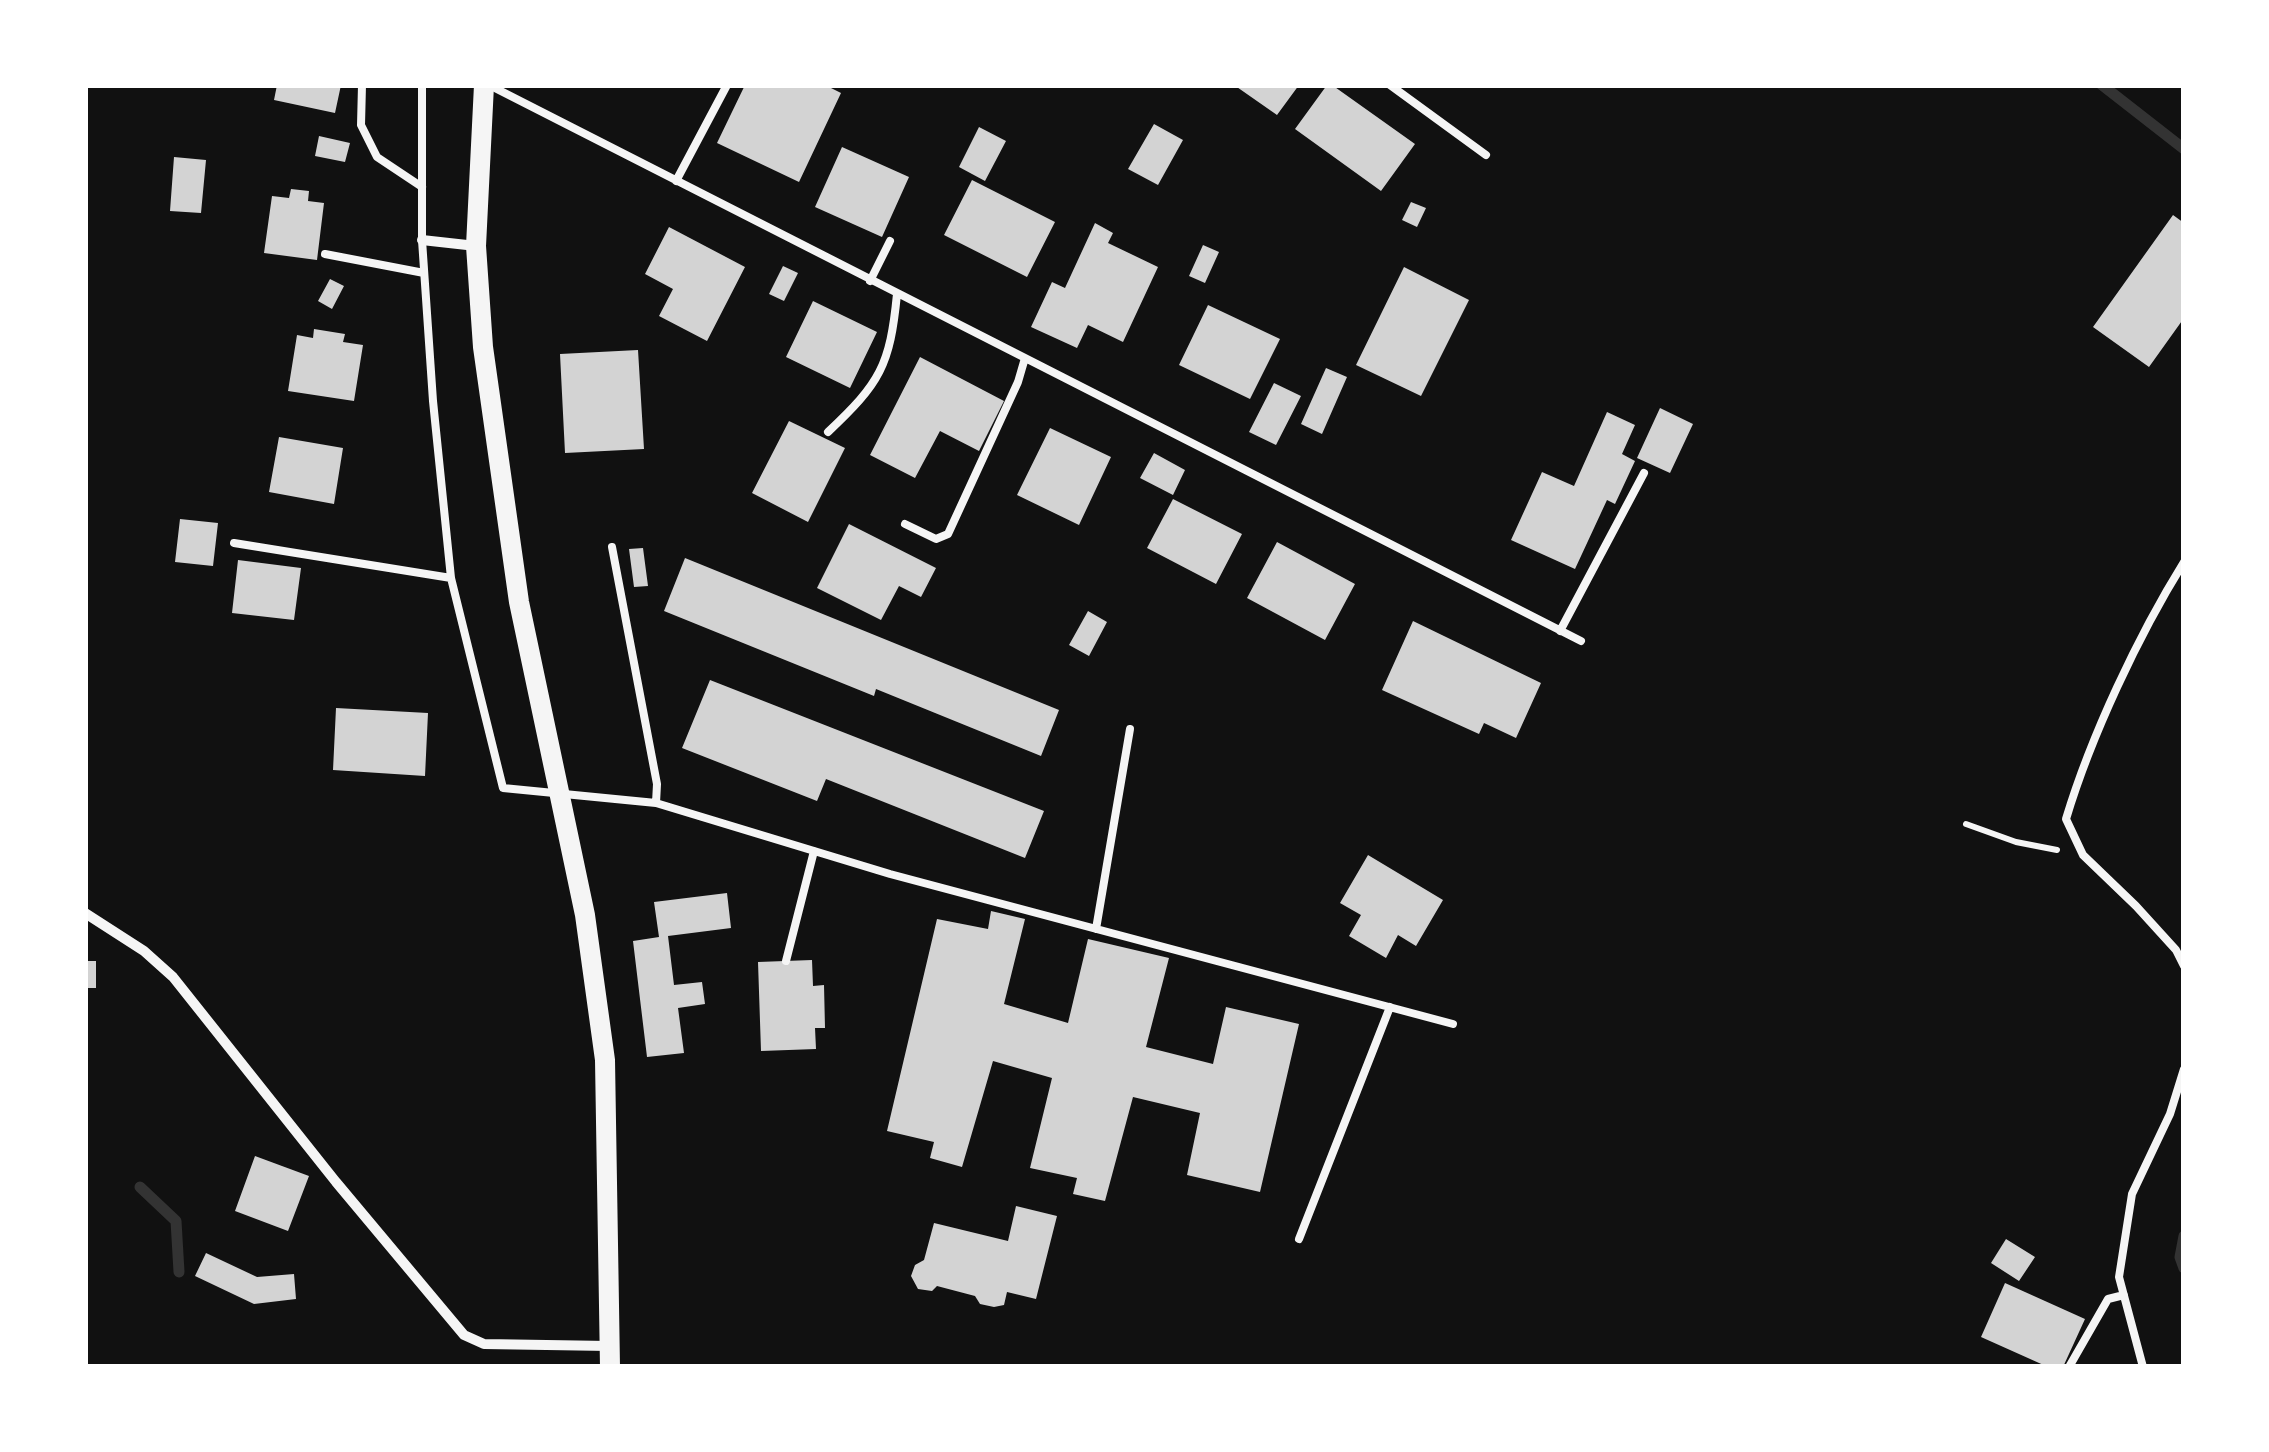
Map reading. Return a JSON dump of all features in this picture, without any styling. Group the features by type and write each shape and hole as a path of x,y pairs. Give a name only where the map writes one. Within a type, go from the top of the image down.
{"main road":[{"path":"487,85 476,246 482,347 519,602 585,916 605,1060 610,1356"}],"street":[{"path":"422,240 476,246"},
{"path":"85,913 144,951 174,976 464,1336 484,1344 610,1356"}],"lane":[{"path":"362,85 360,125 377,157 422,188"},
{"path":"422,85 422,240 451,578 503,788 656,803 814,851 1453,1024"},
{"path":"487,85 1581,641"},
{"path":"676,181 727,85"},
{"path":"1390,85 1486,154"},
{"path":"870,281 890,241"},
{"path":"325,254 424,273"},
{"path":"828,432 871,388 892,347 897,294"},
{"path":"905,524 936,539 948,534 1018,382 1025,358"},
{"path":"1560,631 1644,474"},
{"path":"234,543 451,578"},
{"path":"612,547 657,784 656,803"},
{"path":"2184,562 2163,596 2081,768 2066,820 2083,855 2136,906 2176,950 2184,966"},
{"path":"1096,929 1130,728"},
{"path":"786,961 814,851"},
{"path":"1299,1239 1390,1007"},
{"path":"2142,1367 2119,1277 2132,1194 2170,1114 2184,1069"},
{"path":"2069,1367 2108,1299 2124,1295"}],"path":[{"path":"1966,824 2016,842 2083,855"}],"building":[{"path":"277,85 341,85 335,113 274,100"},
{"path":"745,85 825,85 841,93 799,182 717,143"},
{"path":"1234,85 1299,85 1277,115"},
{"path":"1327,85 1415,144 1381,191 1295,129"},
{"path":"1154,124 1183,140 1158,185 1128,169"},
{"path":"979,127 1006,141 985,181 959,167"},
{"path":"319,136 350,143 345,162 315,156"},
{"path":"842,147 909,177 882,237 815,207"},
{"path":"174,157 206,160 201,213 170,211"},
{"path":"972,180 1055,222 1027,277 944,235"},
{"path":"291,189 309,191 308,201 324,203 317,260 264,253 272,196 289,198"},
{"path":"1411,202 1426,208 1417,227 1402,220"},
{"path":"2173,215 2184,223 2184,318 2149,367 2093,327"},
{"path":"1095,223 1113,233 1108,243 1158,267 1123,342 1088,325 1077,348 1031,327 1052,282 1065,288"},
{"path":"669,227 745,267 707,341 659,316 673,289 645,274"},
{"path":"1203,245 1219,252 1205,283 1189,276"},
{"path":"783,266 798,273 784,301 769,294"},
{"path":"1404,267 1469,300 1421,396 1356,365"},
{"path":"330,279 344,286 332,309 318,301"},
{"path":"813,301 877,332 850,388 786,357"},
{"path":"1208,305 1280,339 1250,399 1179,365"},
{"path":"314,329 345,334 343,342 363,345 354,401 288,391 297,335 313,338"},
{"path":"638,350 644,449 565,453 560,354"},
{"path":"920,357 1004,401 979,451 940,431 915,478 870,455"},
{"path":"1326,368 1347,377 1322,434 1301,424"},
{"path":"1274,383 1301,396 1276,445 1249,432"},
{"path":"1660,408 1693,424 1670,473 1637,458"},
{"path":"1607,412 1635,425 1622,454 1635,461 1615,504 1607,500 1575,569 1511,540 1542,472 1574,486"},
{"path":"789,421 845,448 808,522 752,493"},
{"path":"1050,428 1111,457 1079,525 1017,495"},
{"path":"279,437 343,448 334,504 269,492"},
{"path":"1154,453 1185,470 1173,495 1140,478"},
{"path":"1173,499 1242,534 1216,584 1147,548"},
{"path":"180,519 218,523 213,566 175,562"},
{"path":"849,524 936,568 921,597 899,586 881,620 817,588"},
{"path":"1277,542 1355,584 1325,640 1247,598"},
{"path":"643,548 648,586 634,587 629,549"},
{"path":"685,558 1059,710 1041,756 876,689 874,696 664,611"},
{"path":"238,560 301,568 294,620 232,613"},
{"path":"1088,611 1107,622 1089,656 1069,645"},
{"path":"1413,621 1541,683 1516,738 1484,723 1479,734 1382,690"},
{"path":"710,680 1044,811 1025,858 826,779 817,801 682,748"},
{"path":"336,708 428,713 425,776 333,770"},
{"path":"1368,855 1443,900 1416,946 1398,935 1386,958 1349,936 1361,915 1340,903"},
{"path":"727,893 731,928 668,936 674,985 702,982 705,1004 678,1008 684,1053 647,1057 633,941 659,937 654,902"},
{"path":"991,911 1025,919 1004,1004 1068,1023 1088,939 1169,958 1146,1047 1213,1064 1226,1007 1299,1024 1260,1192 1187,1175 1200,1113 1133,1097 1105,1201 1073,1194 1077,1178 1030,1168 1052,1078 993,1061 962,1167 930,1158 934,1142 887,1131 937,919 988,929"},
{"path":"812,960 813,986 824,985 825,1028 815,1028 816,1049 761,1051 758,962"},
{"path":"85,961 96,961 96,988 85,988"},
{"path":"255,1156 309,1176 288,1231 235,1211"},
{"path":"1016,1206 1057,1216 1036,1299 1007,1292 1004,1305 994,1307 980,1304 975,1296 937,1286 932,1291 918,1289 911,1276 915,1265 924,1260 934,1223 1008,1241"},
{"path":"2006,1239 2035,1257 2019,1281 1991,1263"},
{"path":"206,1253 257,1277 294,1274 296,1299 254,1304 195,1276"},
{"path":"2005,1283 2085,1319 2063,1367 2048,1367 1981,1337"}],"waterway":[{"path":"2102,85 2184,149"},
{"path":"140,1187 176,1221 179,1272"},
{"path":"2184,1236 2180,1257 2184,1268"}]}
